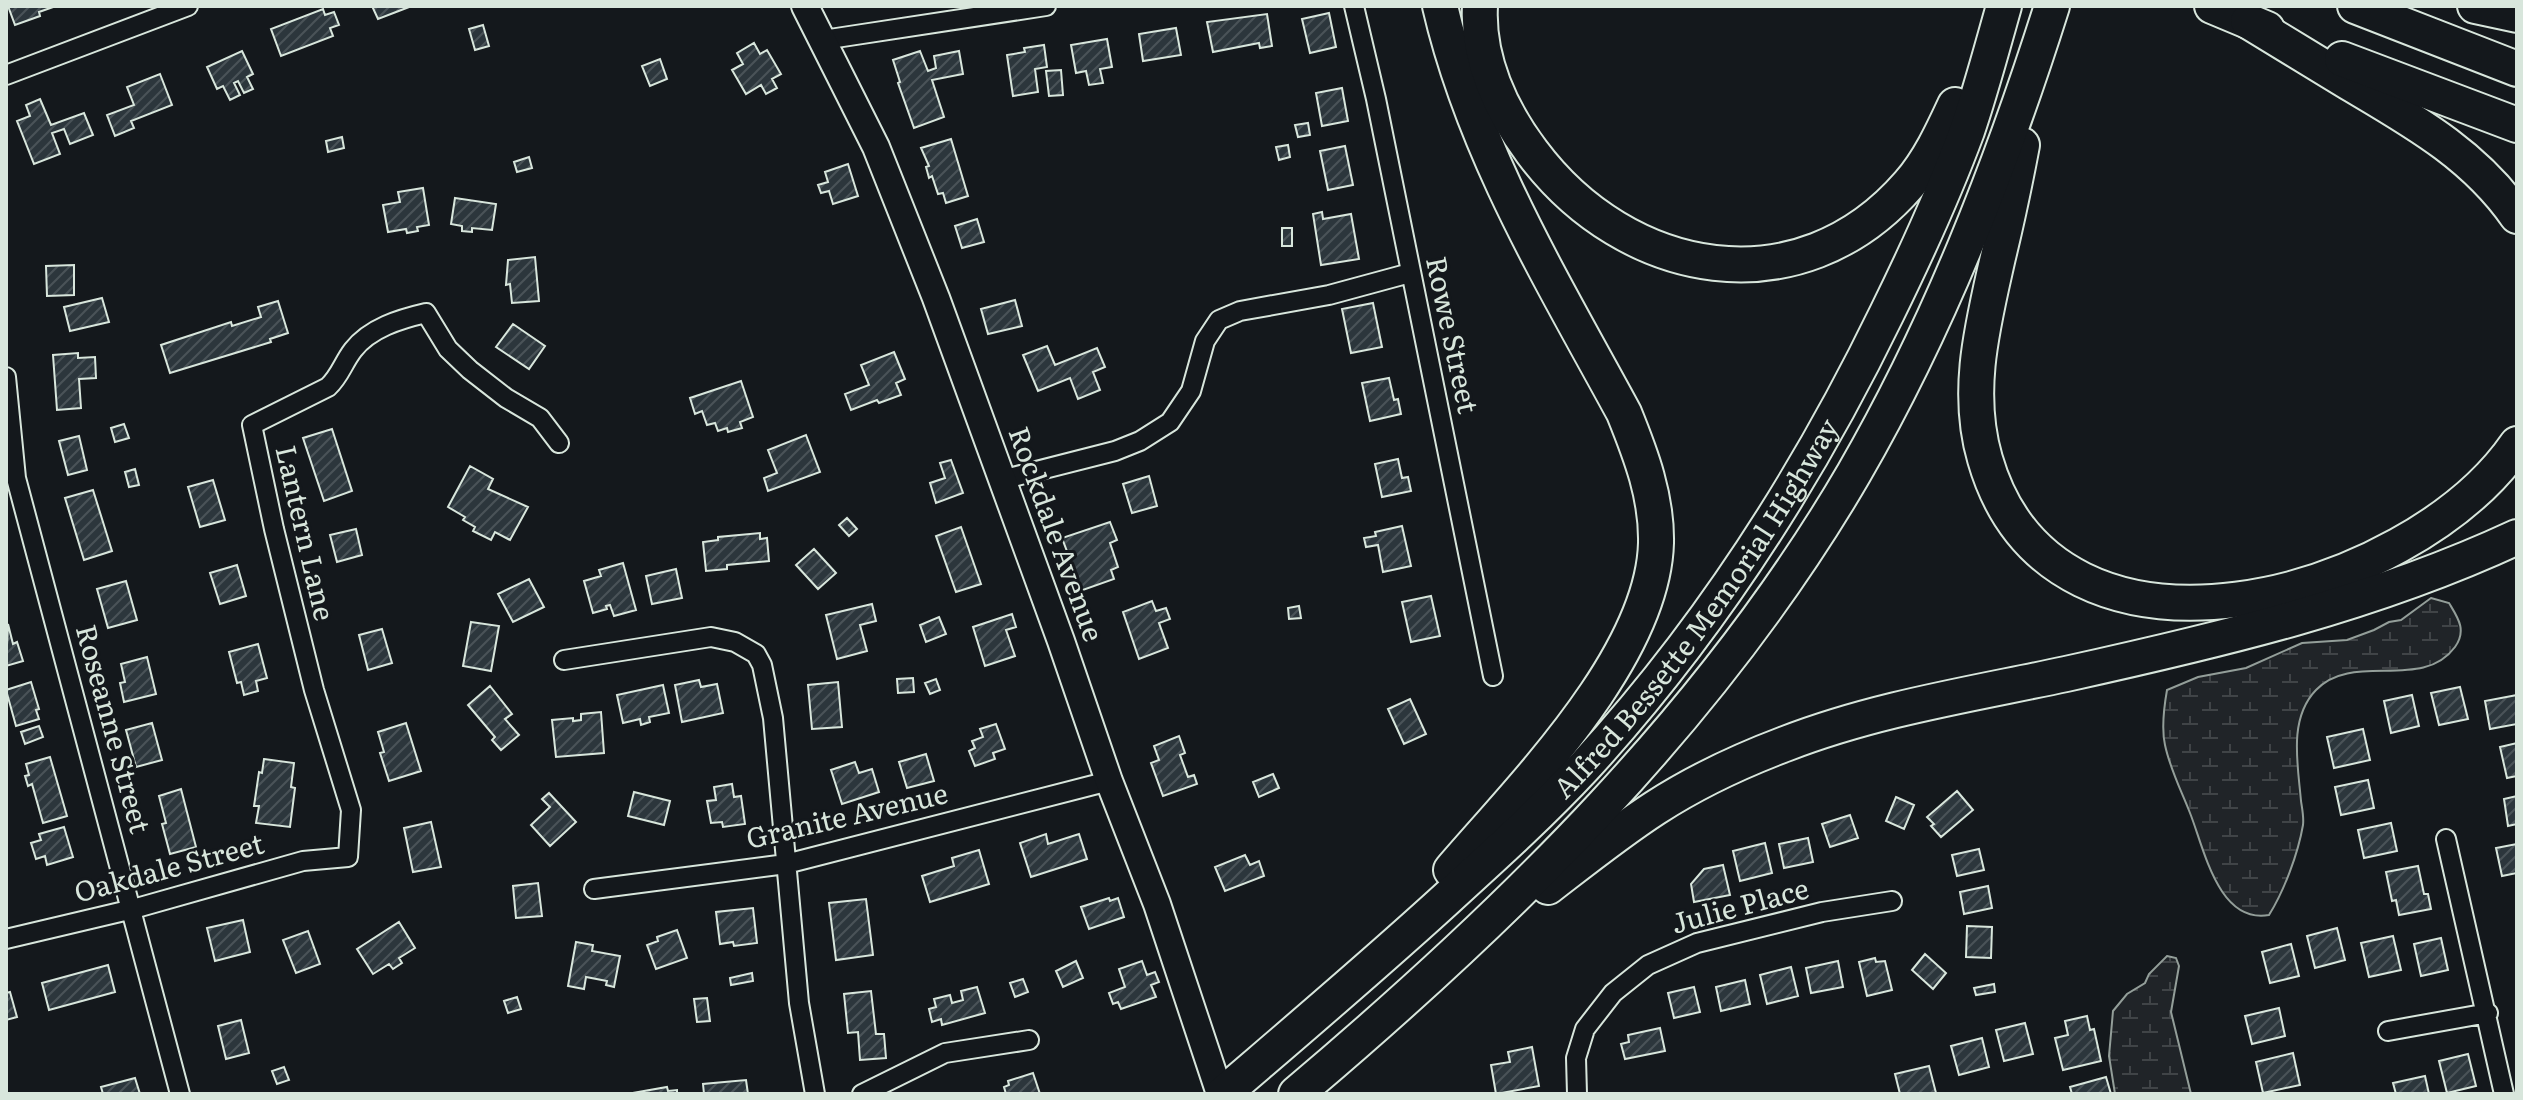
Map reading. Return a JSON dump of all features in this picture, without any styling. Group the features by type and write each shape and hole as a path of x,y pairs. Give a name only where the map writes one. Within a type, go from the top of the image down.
{"highway":[{"path":"1365,972 1585,708 1635,626 1651,586 1654,565 1652,497 1638,447 1624,413 1491,163 1462,87 1440,6"},
{"path":"1480,6 1484,49 1491,78 1504,109 1541,165 1567,192 1596,217 1627,237 1688,260 1731,265 1784,260 1815,251 1849,234 1881,211 1909,184 1935,148 2001,6"},
{"name":"Alfred Bessette Memorial Highway","path":"1222,1094 1365,972 1497,853 1583,768 1669,666 1776,517 1837,413 1920,244 1967,131 2001,6"},
{"name":"Alfred Bessette Memorial Highway","path":"1296,1094 1444,962 1600,810 1656,749 1744,638 1831,511 1896,397 1939,307 1988,189 2052,6"},
{"path":"2212,6 2517,125"},
{"path":"2355,6 2517,69"},
{"path":"2475,6 2517,15"},
{"path":"2248,21 2425,127 2484,176 2517,216"},
{"path":"2038,50 2017,171 1982,334 1975,388 1979,436 1992,482 2015,523 2054,563 2077,578 2103,589 2159,600 2227,601 2291,591 2351,570 2410,538 2464,499 2489,477 2517,444"},
{"path":"1444,962 1656,807 1741,762 1786,743 1886,713 2304,617 2415,579 2517,537"}],"main road":[{"name":"Rockdale Avenue","path":"805,6 859,110 892,183 1061,641 1109,781 1157,904 1206,1057 1222,1094"}],"street":[{"path":"6,75 188,6"},
{"path":"823,40 1046,6"},
{"name":"Rowe Street","path":"1354,6 1376,99 1493,676"},
{"path":"1001,480 1115,451 1140,441 1170,422 1191,391 1205,341 1219,320 1240,311 1329,295 1410,273"},
{"name":"Lantern Lane","path":"348,857 351,810 314,690 252,425 328,387 337,379 353,349 373,333 398,319 426,313 448,349 459,360 506,398 540,418 559,443"},
{"name":"Roseanne Street","path":"6,377 11,479 133,909 180,1094"},
{"path":"564,660 711,637 735,642 756,654 762,665 773,718 799,1003 815,1094"},
{"name":"Granite Avenue","path":"594,889 786,864 1109,781"},
{"path":"2446,839 2504,1094"},
{"name":"Oakdale Street","path":"6,939 133,909 303,861 348,857"},
{"name":"Julie Place","path":"1577,1094 1576,1058 1585,1029 1613,993 1648,965 1697,943 1822,912 1892,901"},
{"path":"2388,1031 2488,1013"},
{"path":"862,1094 945,1053 1029,1040"}],"green space":[{"path":"2431,598 2449,603 2461,630 2455,647 2441,660 2406,670 2349,673 2331,679 2316,690 2307,702 2298,728 2303,822 2294,860 2269,915 2252,915 2237,908 2225,896 2208,863 2170,763 2163,731 2167,690 2198,677 2246,668 2302,643 2347,640 2401,620"},
{"path":"2167,956 2176,958 2179,966 2171,1012 2191,1094 2115,1094 2109,1056 2113,1011 2127,994 2145,983 2149,974"}],"building":[{"path":"8,6 56,6 15,25"},
{"path":"372,6 408,6 409,7 378,19"},
{"path":"323,9 325,15 334,12 339,25 330,28 333,36 281,56 271,29"},
{"path":"1329,13 1336,47 1310,53 1302,19"},
{"path":"1267,14 1272,46 1260,48 1259,43 1213,52 1207,22"},
{"path":"483,25 489,46 475,50 469,29"},
{"path":"1176,28 1181,55 1143,61 1139,34"},
{"path":"1107,39 1112,67 1100,69 1103,83 1089,85 1086,71 1076,73 1071,45"},
{"path":"754,43 760,54 767,50 781,74 772,79 777,88 766,94 761,85 746,94 732,70 743,64 737,53"},
{"path":"1044,45 1047,67 1035,69 1038,92 1013,96 1007,55"},
{"path":"242,51 253,74 247,77 253,89 244,93 238,81 234,83 240,95 230,100 223,86 217,89 207,67"},
{"path":"920,51 928,71 936,68 934,56 959,51 963,74 932,80 944,117 914,128 893,60"},
{"path":"660,59 667,79 650,86 642,66"},
{"path":"1061,70 1063,95 1049,96 1046,71"},
{"path":"160,74 172,105 131,121 134,128 115,136 107,115 134,105 127,87"},
{"path":"1342,88 1348,121 1322,126 1316,93"},
{"path":"40,99 51,125 84,113 93,135 70,144 64,129 52,133 60,154 34,164 17,121 30,116 26,105"},
{"path":"1308,123 1310,135 1298,137 1295,125"},
{"path":"342,137 344,148 328,152 326,141"},
{"path":"951,139 968,196 946,203 943,193 938,194 932,176 929,178 926,167 929,166 921,148"},
{"path":"1288,145 1290,157 1279,160 1276,147"},
{"path":"1345,146 1353,185 1328,190 1320,151"},
{"path":"529,157 532,168 517,172 514,162"},
{"path":"848,164 858,196 833,204 829,191 821,193 818,185 828,182 825,172"},
{"path":"423,188 429,225 407,233 406,229 388,232 383,205 400,202 398,192"},
{"path":"455,198 496,204 492,230 472,228 472,232 462,231 462,226 451,224"},
{"path":"1322,212 1323,219 1351,214 1359,259 1321,265 1313,214"},
{"path":"977,219 984,242 962,248 955,226"},
{"path":"1282,228 1292,228 1292,246 1282,246"},
{"path":"535,257 539,301 512,303 510,284 506,285 508,260"},
{"path":"74,265 74,295 47,296 46,266"},
{"path":"102,298 109,322 70,331 64,307"},
{"path":"1015,300 1022,326 988,334 981,309"},
{"path":"278,301 288,333 270,339 271,342 170,373 161,345 231,322 232,326 261,317 258,307"},
{"path":"1373,303 1382,347 1351,353 1342,309"},
{"path":"513,324 545,346 529,369 496,347"},
{"path":"1047,346 1055,365 1097,348 1105,367 1093,372 1100,390 1078,399 1070,378 1038,391 1023,355"},
{"path":"894,352 905,379 896,383 901,395 851,410 845,394 869,385 861,365"},
{"path":"78,353 78,358 95,357 96,378 79,379 81,408 57,410 53,355"},
{"path":"1389,378 1401,414 1370,421 1362,383"},
{"path":"741,381 753,417 740,422 742,428 718,431 715,423 707,425 702,411 695,414 690,398"},
{"path":"124,424 129,438 115,442 111,428"},
{"path":"332,429 352,491 324,501 303,438"},
{"path":"806,435 820,472 768,491 764,478 777,473 768,450"},
{"path":"79,436 87,470 68,475 59,441"},
{"path":"1398,459 1402,478 1408,477 1411,491 1382,497 1375,464"},
{"path":"951,460 963,493 936,503 930,483 945,478 940,463"},
{"path":"470,466 493,479 488,489 528,507 510,540 495,532 491,540 473,531 475,527 463,520 465,517 448,507"},
{"path":"135,469 139,485 129,487 125,472"},
{"path":"1149,476 1157,506 1132,513 1123,484"},
{"path":"213,480 225,520 200,527 188,487"},
{"path":"93,490 112,551 84,560 65,498"},
{"path":"847,518 857,529 849,536 839,525"},
{"path":"1110,522 1117,540 1110,543 1118,567 1111,570 1114,579 1080,591 1072,567 1067,569 1066,564 1071,562 1062,538"},
{"path":"1402,526 1411,566 1383,572 1378,545 1366,547 1364,538 1376,536 1375,532"},
{"path":"961,527 981,584 956,592 936,536"},
{"path":"356,529 362,555 337,562 330,535"},
{"path":"760,533 760,539 767,538 769,561 727,565 727,569 706,571 703,542 718,540 718,537"},
{"path":"814,549 836,573 818,589 796,565"},
{"path":"623,563 636,610 614,616 610,605 593,613 584,581 601,576 599,570"},
{"path":"237,565 246,596 220,604 210,573"},
{"path":"676,569 682,598 652,604 646,576"},
{"path":"529,579 544,607 513,622 498,594"},
{"path":"126,581 137,620 108,628 97,589"},
{"path":"1431,596 1440,636 1411,642 1402,602"},
{"path":"1152,601 1156,611 1166,608 1170,619 1159,623 1168,648 1139,659 1123,612"},
{"path":"872,604 876,621 860,625 867,651 837,659 826,615"},
{"path":"1299,606 1301,618 1289,619 1288,608"},
{"path":"1012,614 1016,627 1006,630 1015,656 985,666 973,627"},
{"path":"939,617 946,634 926,642 920,625"},
{"path":"471,622 499,626 491,671 463,666"},
{"path":"8,624 13,644 17,642 23,661 6,666"},
{"path":"382,629 392,663 368,670 359,635"},
{"path":"258,644 267,678 256,681 258,691 244,695 241,682 237,683 229,652"},
{"path":"147,657 156,694 124,702 120,683 125,682 121,664"},
{"path":"913,678 914,692 898,693 897,679"},
{"path":"936,679 940,690 930,694 925,683"},
{"path":"699,680 701,687 717,684 723,713 682,722 675,685"},
{"path":"31,682 39,719 16,726 6,690"},
{"path":"838,682 842,727 812,729 808,685"},
{"path":"663,685 669,713 649,717 650,722 641,725 640,719 623,723 617,695"},
{"path":"490,686 512,714 505,719 519,735 501,750 492,740 495,737 468,705"},
{"path":"2460,687 2468,719 2439,725 2431,693"},
{"path":"2412,695 2419,726 2391,733 2384,701"},
{"path":"2517,695 2517,724 2490,729 2485,701"},
{"path":"1410,699 1426,734 1404,744 1388,709"},
{"path":"601,712 604,753 556,757 552,720 581,720 581,714"},
{"path":"152,723 162,760 136,767 126,730"},
{"path":"406,723 421,771 389,781 380,753 384,752 378,732"},
{"path":"996,724 1005,749 993,753 995,759 975,766 969,751 975,748 972,741 983,737 980,729"},
{"path":"39,726 43,737 25,744 21,732"},
{"path":"2363,729 2370,760 2334,768 2327,737"},
{"path":"1179,736 1185,753 1180,755 1188,777 1194,775 1197,784 1163,796 1151,763 1159,760 1154,746"},
{"path":"2517,743 2517,776 2507,778 2500,747"},
{"path":"926,754 934,781 907,788 899,762"},
{"path":"50,757 67,816 43,823 32,784 28,786 25,776 29,775 26,764"},
{"path":"264,759 294,763 291,787 295,788 290,827 256,823 259,806 254,806"},
{"path":"855,762 859,773 872,769 879,792 842,804 831,770"},
{"path":"1273,774 1279,788 1259,797 1253,782"},
{"path":"2368,780 2374,808 2341,815 2335,787"},
{"path":"732,784 734,797 741,796 745,824 723,827 722,822 711,823 707,801 716,800 714,787"},
{"path":"181,789 196,847 170,854 159,796"},
{"path":"1957,791 1973,810 1941,837 1927,817"},
{"path":"634,792 670,801 664,825 628,816"},
{"path":"549,793 576,822 550,846 531,825 550,807 542,799"},
{"path":"2517,796 2517,824 2508,826 2504,799"},
{"path":"1896,797 1914,805 1904,829 1886,821"},
{"path":"1850,815 1858,838 1830,847 1822,824"},
{"path":"431,822 441,867 413,872 404,828"},
{"path":"2391,823 2397,851 2364,858 2358,830"},
{"path":"64,827 73,857 47,865 45,856 36,859 31,843 41,840 39,834"},
{"path":"1046,834 1048,844 1079,834 1087,859 1031,877 1020,843"},
{"path":"1808,838 1813,862 1784,868 1779,844"},
{"path":"1765,843 1772,873 1740,881 1733,851"},
{"path":"2517,844 2517,873 2502,876 2496,848"},
{"path":"1979,849 1984,870 1957,876 1952,855"},
{"path":"979,850 989,884 930,902 922,876 954,866 952,858"},
{"path":"1245,855 1250,865 1259,861 1264,876 1225,891 1215,867"},
{"path":"1723,865 1730,895 1694,902 1691,884 1704,869"},
{"path":"2418,866 2431,909 2399,915 2396,900 2392,901 2386,872"},
{"path":"538,883 542,916 516,918 513,886"},
{"path":"1988,886 1992,908 1964,914 1960,892"},
{"path":"1109,898 1110,901 1118,898 1124,917 1089,929 1081,907"},
{"path":"866,899 873,955 836,960 829,903"},
{"path":"753,908 757,943 720,944 716,912"},
{"path":"243,920 250,952 215,961 207,928"},
{"path":"399,922 415,948 399,958 402,963 393,969 389,964 373,974 357,949"},
{"path":"1967,926 1992,927 1991,958 1966,957"},
{"path":"2337,928 2345,960 2315,968 2307,936"},
{"path":"677,930 687,958 656,969 647,945 658,941 657,937"},
{"path":"308,931 320,964 296,973 283,940"},
{"path":"2393,936 2401,970 2369,977 2361,943"},
{"path":"2441,938 2448,970 2421,976 2414,944"},
{"path":"576,942 593,945 592,951 620,956 614,987 606,985 607,981 586,977 584,989 568,986"},
{"path":"2291,944 2299,976 2270,983 2262,952"},
{"path":"1925,954 1946,973 1933,989 1912,970"},
{"path":"1875,958 1876,962 1885,961 1892,990 1867,996 1859,962"},
{"path":"1076,961 1083,978 1063,987 1056,971"},
{"path":"1142,961 1147,975 1155,972 1159,982 1151,985 1156,997 1121,1009 1118,1002 1113,1004 1109,993 1125,987 1119,969"},
{"path":"1838,961 1843,987 1811,993 1806,968"},
{"path":"108,965 115,992 49,1010 42,983"},
{"path":"1791,967 1798,996 1767,1004 1760,975"},
{"path":"752,973 753,981 731,985 730,978"},
{"path":"1023,979 1028,992 1015,997 1010,983"},
{"path":"1745,980 1750,1004 1721,1011 1716,987"},
{"path":"1994,984 1995,992 1976,995 1974,988"},
{"path":"977,987 985,1013 942,1025 941,1019 932,1022 929,1009 936,1007 934,999 950,995 952,1003 963,1000 961,991"},
{"path":"1694,987 1700,1012 1674,1018 1668,993"},
{"path":"871,991 876,1034 884,1034 886,1058 860,1060 858,1032 848,1033 844,994"},
{"path":"10,992 17,1017 6,1020 6,993"},
{"path":"517,997 521,1009 508,1013 504,1001"},
{"path":"707,998 710,1021 697,1022 694,999"},
{"path":"2279,1008 2285,1036 2252,1044 2245,1016"},
{"path":"2087,1016 2090,1030 2094,1029 2101,1061 2063,1070 2055,1038 2068,1035 2065,1021"},
{"path":"241,1020 249,1053 226,1059 218,1026"},
{"path":"2025,1023 2033,1054 2004,1061 1996,1030"},
{"path":"1660,1028 1665,1051 1625,1059 1621,1044 1629,1042 1628,1035"},
{"path":"1982,1038 1989,1067 1959,1075 1951,1046"},
{"path":"1532,1047 1539,1086 1496,1094 1491,1065 1510,1062 1508,1052"},
{"path":"2293,1053 2300,1085 2263,1093 2256,1062"},
{"path":"2468,1054 2476,1086 2447,1093 2439,1061"},
{"path":"1929,1066 1936,1093 1900,1094 1895,1074"},
{"path":"284,1067 289,1080 277,1084 272,1071"},
{"path":"1033,1073 1040,1094 1006,1094 1004,1087 1009,1085 1008,1081"},
{"path":"2425,1076 2429,1094 2396,1094 2393,1083"},
{"path":"2106,1077 2111,1094 2072,1094 2070,1087"},
{"path":"135,1078 140,1094 103,1094 101,1087"},
{"path":"746,1080 748,1094 704,1094 703,1084"},
{"path":"667,1087 668,1091 677,1090 677,1094 627,1094"}]}
